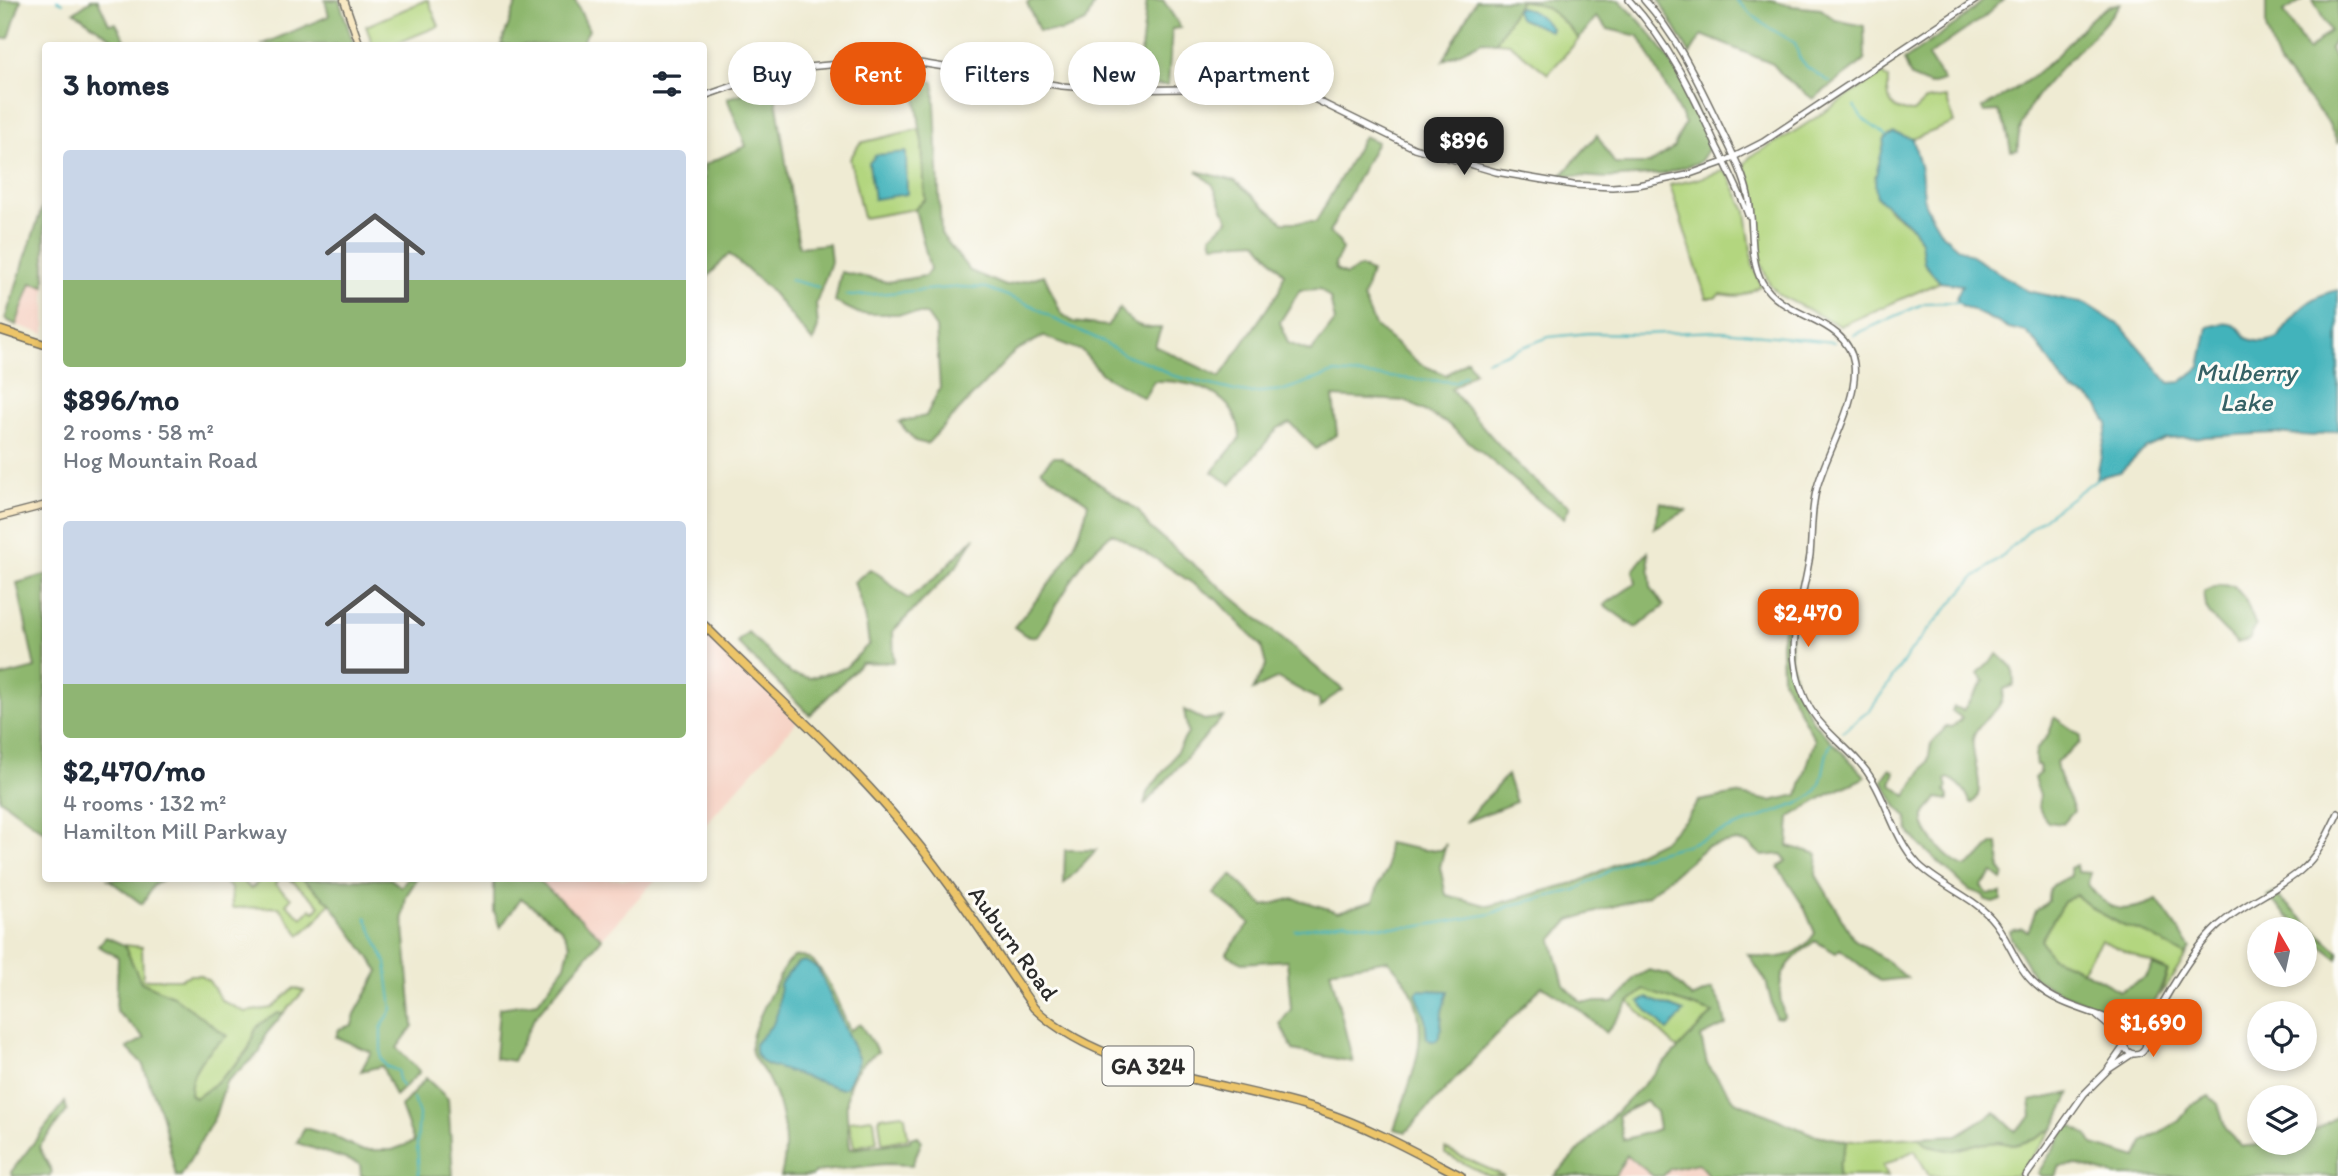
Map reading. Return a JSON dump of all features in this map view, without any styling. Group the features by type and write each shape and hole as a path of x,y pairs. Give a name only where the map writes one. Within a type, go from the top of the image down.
{"main road":[{"path":"344,0 360,42"},
{"path":"1,330 42,344"},
{"path":"0,517 42,506"},
{"name":"Auburn Road","path":"707,628 831,747 891,812 923,849 1034,1008 1054,1025 1125,1059 1164,1072 1322,1111 1370,1129 1461,1176"}],"street":[{"path":"1629,0 1670,51 1724,162 1751,225"},
{"path":"1643,0 1658,15 1679,45 1734,157 1748,191 1758,271 1766,288 1784,305 1816,320 1837,334 1852,355 1853,390 1819,481 1813,507 1810,555 1794,641 1795,663 1802,692 1823,727 1851,753 1871,778 1903,845 1916,862 1989,916 2033,983 2047,994 2097,1016 2132,1054"},
{"path":"707,95 753,79 807,67 895,59 1074,87 1110,90 1262,88 1308,96 1414,148 1496,172 1573,185 1638,186 1687,176 1734,157 1796,122 1976,0"},
{"path":"2108,1070 2143,1050 2145,1038 2156,1014 2209,935 2243,906 2301,870 2317,852 2338,813"},
{"path":"2026,1176 2075,1106 2108,1070 2124,1044 2126,1035 2134,1032 2156,1014"},
{"path":"2097,1016 2101,1015 2145,1038"}],"shaded area":[{"path":"31,283 42,285 42,333 16,325"},
{"path":"707,628 802,716 707,823"},
{"path":"540,882 653,882 602,938"},
{"path":"1627,1155 1653,1176 1615,1176"},
{"path":"1698,1163 1709,1176 1663,1176 1670,1169"}],"green space":[{"path":"0,0 21,0 9,38 0,39"},
{"path":"91,0 98,0 109,24 116,23 126,42 114,42 74,12"},
{"path":"325,0 339,0 353,42 268,42 329,16"},
{"path":"428,0 439,26 399,42 372,42 366,26"},
{"path":"516,0 575,0 589,30 582,42 502,42"},
{"path":"1032,0 1096,0 1086,22 1061,31 1039,31 1027,3"},
{"path":"1147,0 1163,0 1181,28 1172,29 1168,85 1160,85 1160,42 1142,42"},
{"path":"1476,0 1619,0 1662,49 1696,108 1709,148 1700,162 1663,174 1607,178 1562,175 1597,135 1615,164 1649,164 1673,148 1685,123 1639,36 1608,29 1596,17 1579,39 1546,8 1520,1 1496,42 1482,41 1443,61"},
{"path":"1659,0 1772,0 1792,6 1821,9 1835,20 1864,26 1865,60 1813,99 1783,76 1773,64 1702,35 1690,54"},
{"path":"1984,0 2003,0 1984,17 1928,56 1944,81 1930,85 1911,77 1904,60 1957,23"},
{"path":"2266,0 2302,0 2284,12 2308,51 2330,31 2313,0 2338,0 2338,32 2330,49 2338,67 2338,144 2328,122 2278,63 2266,28"},
{"path":"1520,1 1546,8 1579,39 1548,74 1509,43 1496,42"},
{"path":"2120,3 2108,20 2041,90 2028,109 2020,129 2018,150 2011,151 2006,127 1998,111 1984,112 1982,108 2029,79 2046,66 2092,18"},
{"path":"1882,74 1888,79 1889,99 1894,107 1913,112 1926,100 1946,97 1954,123 1913,139 1894,133 1885,138 1875,177 1888,209 1913,228 1921,241 1924,263 1940,282 1840,326 1779,295 1769,283 1761,264 1754,190 1744,165 1750,157 1797,130"},
{"path":"926,80 934,82 941,234 970,271 1006,286 1044,275 1061,313 1073,322 1107,326 1120,308 1137,324 1148,328 1161,328 1155,346 1220,377 1279,291 1284,274 1257,241 1213,244 1211,236 1228,220 1213,185 1197,171 1235,181 1283,222 1316,222 1364,136 1377,142 1329,233 1338,239 1342,249 1335,264 1336,270 1346,275 1360,267 1371,272 1363,298 1375,326 1420,364 1446,375 1467,360 1475,372 1451,389 1521,468 1570,506 1564,518 1545,506 1448,424 1406,401 1333,397 1337,434 1316,449 1290,423 1278,428 1231,484 1212,472 1240,438 1238,423 1223,400 1198,387 1169,381 1154,381 1144,398 1102,374 1082,351 1044,336 1015,351 927,444 915,441 899,422 926,416 940,388 936,328 926,314 860,314 835,302 841,272 887,282 925,276 930,269 915,209 925,199 917,105 926,105","holes":["1320,289 1330,298 1335,321 1311,352 1288,343 1280,322 1300,290"]},
{"path":"730,105 777,105 799,247 829,244 831,262 816,304 818,327 813,342 769,289 729,254 707,278 707,164 746,146"},
{"path":"919,129 925,199 915,209 863,218 850,159 860,143","holes":["905,152 907,194 874,198 869,163"]},
{"path":"1722,171 1728,174 1746,211 1753,266 1761,285 1742,296 1720,294 1715,298 1706,298 1670,185"},
{"path":"42,208 42,285 31,283 16,325 5,319"},
{"path":"1053,457 1060,457 1139,511 1149,527 1343,690 1320,708 1319,700 1278,678 1253,690 1266,665 1261,646 1216,599 1112,533 1085,559 1037,637 1025,635 1014,627 1070,554 1084,521 1088,503 1041,470"},
{"path":"1661,502 1686,511 1654,528"},
{"path":"975,537 956,567 893,631 894,662 861,663 810,715 737,642 748,632 791,674 810,678 845,668 869,644 865,616 854,582 870,569 908,599 936,577"},
{"path":"1648,552 1651,587 1664,606 1636,628 1604,605 1636,583 1633,570"},
{"path":"42,576 42,830 0,799 0,677 35,668 17,583"},
{"path":"2219,585 2234,586 2245,599 2256,626 2249,640 2237,643 2209,614 2204,592"},
{"path":"1789,589 1798,590 1791,629 1790,656 1797,690 1813,722 1866,777 1829,794 1790,817 1788,846 1818,854 1816,875 1854,939 1907,978 1880,981 1840,949 1836,953 1815,941 1796,957 1784,973 1780,991 1784,1016 1775,1017 1766,981 1748,954 1767,958 1785,956 1801,948 1815,933 1804,907 1778,867 1786,861 1782,854 1762,856 1749,844 1736,841 1706,847 1647,896 1570,920 1552,940 1564,985 1581,1002 1613,1002 1624,993 1634,978 1649,970 1669,975 1692,998 1712,989 1722,1006 1726,1025 1701,1037 1707,1064 1735,1101 1812,1134 1847,1141 1838,1176 1709,1176 1698,1163 1670,1169 1663,1176 1653,1176 1627,1155 1615,1176 1554,1176 1713,1013 1644,990 1629,1002 1606,1033 1576,1007 1542,986 1406,1132 1394,1129 1412,1078 1420,1026 1411,991 1388,960 1330,970 1353,1062 1293,1050 1280,1024 1291,1009 1287,960 1242,963 1226,954 1250,923 1214,894 1232,875 1264,906 1294,898 1338,912 1373,901 1387,870 1387,843 1423,850 1441,850 1446,844 1440,867 1446,895 1489,906 1581,881 1664,840 1685,820 1699,801 1736,794 1770,801 1798,795 1815,740 1782,678 1781,643","holes":["1419,990 1448,991 1442,1011 1440,1037 1431,1041 1427,1037 1425,1016 1417,994","1647,1101 1656,1112 1659,1129 1623,1140 1618,1115"]},
{"path":"1998,654 2013,668 2014,685 2004,689 1999,705 1980,725 1973,739 1979,782 1977,797 1973,803 1970,802 1962,787 1948,778 1945,780 1945,791 1948,800 1937,798 1924,816 1924,823 1932,839 1945,854 1960,865 1966,867 1993,843 1998,843 2000,869 2005,875 2002,880 1993,873 1981,886 1988,894 2001,893 2001,900 1993,903 1986,901 1983,895 1969,890 1920,845 1909,832 1907,818 1882,780 1890,769 1895,772 1891,784 1906,796 1928,761 1931,744 1946,727 1952,727 1962,718 1952,711 1954,707 1963,710 1984,681 1978,674"},
{"path":"1184,710 1204,720 1223,717 1144,805 1147,793 1188,733"},
{"path":"2054,717 2081,736 2080,743 2056,762 2074,811 2063,824 2048,822 2043,816 2034,778 2040,773 2039,765 2036,765 2035,761 2036,750 2049,734"},
{"path":"1507,775 1516,802 1465,822"},
{"path":"1065,850 1096,850 1064,884"},
{"path":"2076,865 2077,872 2090,873 2088,884 2095,894 2110,905 2127,909 2157,900 2191,948 2186,956 2093,909 2076,895 2064,902 2041,940 2051,957 2120,991 2146,977 2153,965 2168,971 2154,1002 2136,1019 2127,1021 2053,989 2034,977 2011,938 2010,931 2022,928 2028,931 2036,911 2048,901 2051,887 2071,876 2070,868"},
{"path":"112,882 159,882 153,886 142,904"},
{"path":"224,882 244,882 251,889 258,882 277,882 275,884 291,898 286,904 302,918 311,909 314,912 320,905 293,882 306,882 330,903 300,935 279,907 232,908 231,888"},
{"path":"306,882 395,882 401,887 405,882 415,882 406,896 403,916 413,1026 397,1048 420,1072 395,1096 382,1066 361,1071 371,1052 336,1037 339,1029 352,1025 355,1014 379,971 330,903"},
{"path":"494,882 540,882 602,938 534,1018 513,1061 495,1058 499,1008 538,1002 565,965 570,945 561,928 521,898 500,928 494,911"},
{"path":"2274,893 2300,917 2289,917 2268,897"},
{"path":"2075,895 2093,909 2186,956 2160,996 2168,971 2101,940 2082,970 2051,957 2041,940 2064,902"},
{"path":"2317,932 2338,951 2338,959 2317,942"},
{"path":"106,937 124,945 141,982 173,996 227,1036 196,1068 190,1094 194,1098 214,1084 244,1056 260,1024 278,1013 283,1014 266,1034 260,1052 226,1082 215,1116 181,1176 176,1176 162,1116 142,1063 127,1048 145,1038 116,1011 118,957 98,946"},
{"path":"124,945 142,947 143,979 180,979 200,975 209,981 222,1001 245,1012 272,1008 294,988 304,991 283,1014 278,1013 258,1027 249,1048 237,1062 215,1084 194,1098 190,1094 196,1068 226,1036 173,996 141,982"},
{"path":"803,956 811,960 825,977 850,1030 860,1024 878,1052 865,1061 850,1082 847,1107 850,1149 910,1141 910,1138 918,1136 922,1141 912,1165 885,1164 815,1172 812,1176 781,1176 785,1138 781,1113 767,1077 752,1054 751,1044 760,1016 786,964 794,957"},
{"path":"1644,990 1713,1013 1678,1049 1629,1002"},
{"path":"426,1078 448,1099 453,1176 361,1176 360,1164 297,1143 304,1128 333,1136 361,1150 392,1150 414,1142 401,1107"},
{"path":"2070,1093 2054,1128 2035,1139 2014,1145 1999,1142 1976,1144 1952,1151 1928,1146 1919,1137 1957,1135 1995,1112 2015,1131 2032,1116 2030,1101"},
{"path":"2209,1096 2218,1104 2226,1130 2242,1146 2247,1146 2247,1155 2317,1155 2317,1129 2337,1116 2338,1105 2338,1176 2116,1176 2078,1165 2060,1166 2056,1176 2041,1176 2038,1173 2069,1124 2087,1135 2093,1145 2137,1158 2143,1142 2179,1121 2192,1105"},
{"path":"65,1102 67,1111 39,1147 52,1172 49,1176 13,1176 11,1172"},
{"path":"902,1114 905,1116 908,1138 882,1142 879,1119"},
{"path":"871,1118 874,1120 877,1142 854,1147 849,1123"},
{"path":"2054,1128 2017,1176 1929,1176 1915,1150 1883,1166 1888,1176 1838,1176 1847,1141 1919,1137 1928,1146 1952,1151 1976,1144 1999,1142 2014,1145 2035,1139"},
{"path":"1445,1149 1504,1176 1489,1176 1445,1154"}],"water":[{"path":"1519,7 1537,15 1551,28 1550,31 1519,18 1516,10"},
{"name":"Mulberry Lake","path":"1894,133 1913,139 1921,170 1925,205 1942,234 1957,247 2028,291 2086,304 2122,327 2169,383 2181,382 2200,367 2208,327 2230,324 2239,328 2249,339 2271,340 2278,338 2296,314 2311,301 2338,290 2338,430 2313,436 2275,433 2166,439 2146,448 2120,472 2096,478 2108,424 2098,406 2088,397 2072,391 2026,332 2009,328 1961,305 1956,298 1962,285 1940,282 1924,263 1921,241 1913,228 1877,197 1876,175 1885,138"},
{"path":"906,152 907,194 874,199 869,163 876,155"},
{"path":"805,961 818,969 859,1060 846,1087 842,1089 768,1065 760,1060 755,1052 755,1044 773,1024 778,1011 780,984 798,963"},
{"path":"1419,990 1448,991 1437,1041 1427,1038 1425,1016 1416,994"},
{"path":"1647,998 1684,1012 1668,1031 1639,1002"}],"waterway":[{"path":"57,0 63,3"},
{"path":"1736,0 1763,24 1795,43 1799,57 1808,68 1830,82"},
{"path":"1854,106 1862,118 1886,136"},
{"path":"790,280 818,287"},
{"path":"845,295 961,287 987,288 1033,306 1125,355 1149,363 1171,375 1248,393 1284,390 1334,373 1455,382 1465,375"},
{"path":"1853,335 1925,303 1960,302"},
{"path":"1486,361 1549,337 1589,333 1722,331 1834,342"},
{"path":"1842,732 1871,709 1915,645 1973,579 2034,526 2099,477"},
{"path":"1295,930 1345,922 1383,927 1415,927 1491,914 1512,905 1576,890 1628,860 1686,845 1797,804 1813,794 1820,784 1831,743"},
{"path":"366,917 386,963 392,1009 381,1028 381,1058 386,1066 398,1071 398,1080 402,1086"},
{"path":"413,1098 419,1114 419,1176"}]}
